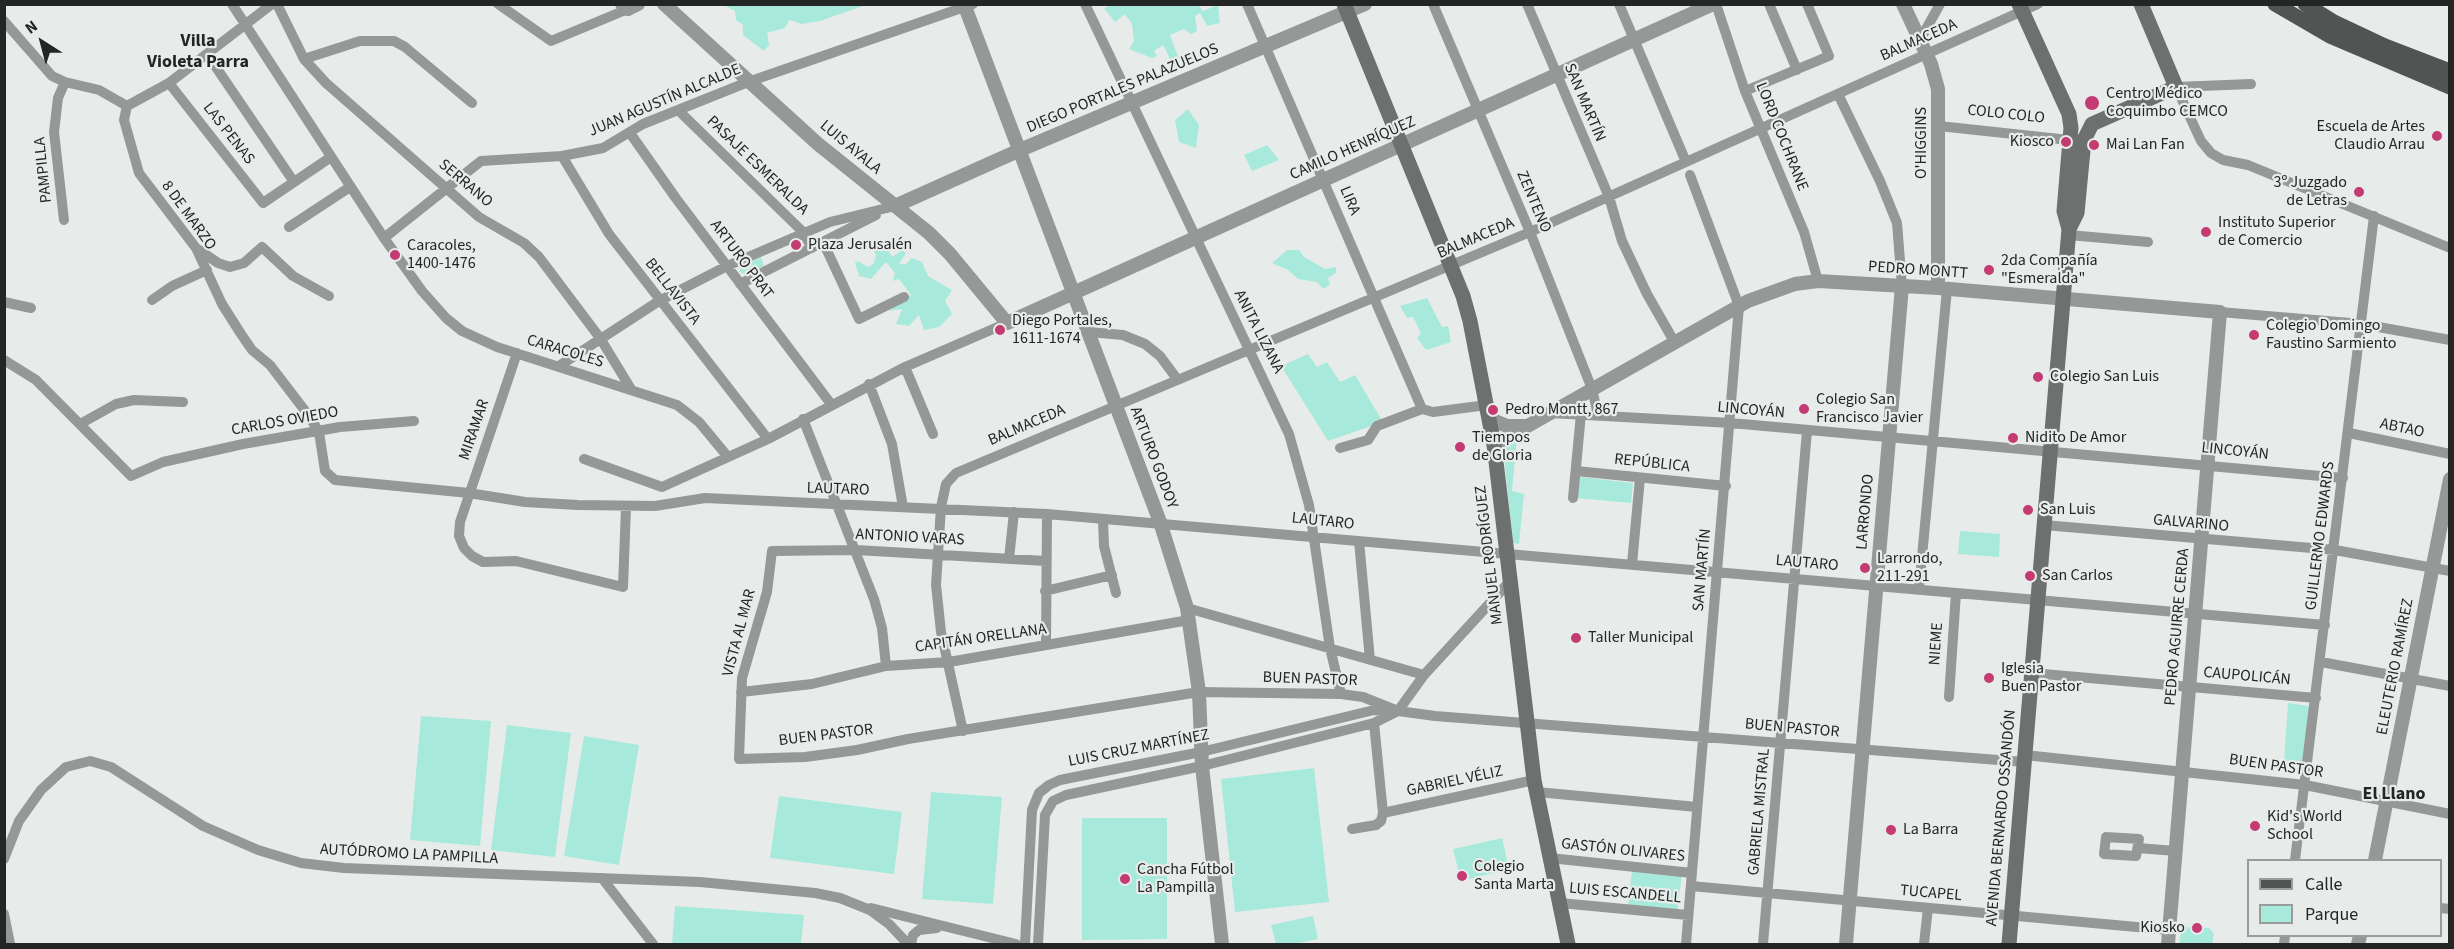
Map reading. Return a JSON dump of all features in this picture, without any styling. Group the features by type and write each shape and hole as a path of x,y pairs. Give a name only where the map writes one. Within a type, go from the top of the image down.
{"main road":[{"path":"2077,140 2092,124 2176,87 2140,4"},
{"path":"2275,4 2330,36 2450,87"},
{"path":"2304,4 2334,22 2385,46 2450,71"},
{"name":"MANUEL RODRÍGUEZ","path":"1345,8 1450,266 1470,321 1494,445 1512,579 1525,721 1568,945"},
{"name":"AVENIDA BERNARDO OSSANDÓN","path":"2009,945 2069,232 2077,213 2077,140 2069,114 2021,8"}],"street":[{"name":"CARACOLES","path":"232,4 384,238 422,291 446,318 481,340 668,401 685,410 728,457"},
{"path":"4,21 52,76 65,82 99,90 127,106 169,83 272,4"},
{"name":"SERRANO","path":"277,4 304,59 374,127 447,187 479,217 524,243 539,257 600,338 631,389"},
{"path":"498,4 551,41 630,6"},
{"name":"LUIS AYALA","path":"664,4 748,82 950,254 1007,323"},
{"name":"ANITA LIZANA","path":"1085,4 1194,238 1248,350 1271,391 1289,434 1304,481 1330,648 1341,694"},
{"name":"LIRA","path":"1247,4 1422,409"},
{"name":"DIEGO PORTALES PALAZUELOS","path":"740,284 895,206 1020,150 1265,46 1345,8 1365,4"},
{"name":"ZENTENO","path":"1433,4 1530,232 1592,389 1598,415"},
{"name":"SAN MARTÍN","path":"1527,4 1609,197 1627,251 1647,294 1675,343"},
{"path":"1619,4 1686,162"},
{"name":"CAMILO HENRÍQUEZ","path":"1007,323 1714,4"},
{"name":"LORD COCHRANE","path":"1714,4 1745,91 1804,232 1818,280"},
{"path":"1769,4 1797,70"},
{"path":"1745,91 1829,56 1807,4"},
{"name":"O'HIGGINS","path":"1903,4 1926,54 1938,89 1942,288"},
{"path":"1920,40 1940,4"},
{"name":"BALMACEDA","path":"941,507 946,484 956,473 1530,232 1926,54 2021,8 2038,4"},
{"name":"JUAN AGUSTÍN ALCALDE","path":"384,238 481,161 562,156 603,148 643,124 748,82 967,5"},
{"name":"ARTURO GODOY","path":"967,5 1160,522 1188,614 1199,692 1202,759 1222,945"},
{"path":"304,59 360,41 394,41 405,47 472,103"},
{"path":"207,54 294,182 331,156"},
{"name":"PAMPILLA","path":"64,220 54,132 58,98 65,82"},
{"name":"LAS PENAS","path":"169,83 263,203 294,182"},
{"path":"2251,84 2176,87 2204,145 2223,160 2248,165 2450,248"},
{"name":"LARRONDO","path":"1838,94 1880,181 1897,223 1902,286 1846,945"},
{"name":"8 DE MARZO","path":"127,106 124,120 139,173 196,248 222,304 241,334 291,391 319,432 324,468"},
{"name":"PASAJE ESMERALDA","path":"678,110 803,232 812,248"},
{"name":"COLO COLO","path":"1939,126 2077,140"},
{"name":"ARTURO PRAT","path":"630,133 831,404"},
{"name":"BELLAVISTA","path":"562,156 609,234 768,439"},
{"path":"1690,175 1739,306"},
{"path":"289,227 351,186"},
{"name":"DIEGO PORTALES PALAZUELOS","path":"559,366 659,300 727,266 830,222 895,206"},
{"name":"GUILLERMO EDWARDS","path":"2295,859 2335,550 2374,216"},
{"path":"2069,232 2148,242"},
{"path":"823,242 860,319 904,297"},
{"path":"196,248 207,257 230,267 244,263 262,247 293,276 329,296"},
{"path":"152,300 172,286 207,270"},
{"name":"PEDRO MONTT","path":"1494,445 1739,306 1783,286 1818,280 1942,288 2362,324 2450,340"},
{"path":"1919,589 1934,442 1942,288"},
{"path":"4,302 31,308"},
{"name":"SAN MARTÍN","path":"1686,945 1719,572 1739,306"},
{"name":"PEDRO AGUIRRE CERDA","path":"2168,945 2195,614 2210,464 2220,312"},
{"path":"584,459 662,487 768,439 869,384 1007,323"},
{"path":"1089,332 1112,332 1134,339 1160,356 1178,379"},
{"name":"MIRAMAR","path":"517,353 462,516 459,529 461,542 468,552 478,560 516,561 623,587 626,507"},
{"path":"4,360 36,380 80,424 116,404 134,400 183,402"},
{"path":"905,368 933,434"},
{"path":"869,384 892,444 903,507"},
{"path":"1340,448 1368,440 1377,426 1422,409 1434,412 1488,412 1507,426 1528,426"},
{"name":"LINCOYÁN","path":"1550,413 1731,423 2210,464 2343,478"},
{"path":"1573,498 1581,414"},
{"path":"802,419 856,550 882,628 886,666"},
{"name":"CARLOS OVIEDO","path":"80,424 131,476 163,462 243,444 340,427 414,421"},
{"name":"GABRIELA MISTRAL","path":"1764,945 1807,431"},
{"name":"ABTAO","path":"2349,433 2450,454"},
{"name":"LAUTARO","path":"324,468 329,477 338,481 469,493 525,502 626,507 661,506 705,498 839,505 941,507 1047,514 1103,520 1160,522 2325,625"},
{"name":"REPÚBLICA","path":"1576,471 1726,486"},
{"path":"1632,564 1640,478"},
{"name":"ELEUTERIO RAMÍREZ","path":"2375,859 2450,479"},
{"path":"941,507 936,585 938,617 963,731"},
{"path":"1009,559 1014,512"},
{"path":"1046,645 1047,514"},
{"path":"1103,520 1104,546 1116,593"},
{"name":"GALVARINO","path":"2044,525 2335,550 2450,571"},
{"path":"1359,541 1370,660"},
{"name":"ANTONIO VARAS","path":"772,551 856,550 1046,561"},
{"name":"VISTA AL MAR","path":"739,759 741,692 748,652 767,592 772,551"},
{"path":"1045,591 1112,575"},
{"name":"LUIS CRUZ MARTÍNEZ","path":"1025,945 1032,810 1039,794 1049,785 1060,780 1202,759 1374,723 1398,711 1424,675 1512,579"},
{"name":"NIEME","path":"1949,697 1956,593"},
{"name":"CAPITÁN ORELLANA","path":"741,692 812,684 886,666 949,662 1046,645 1188,614 1330,648 1424,675"},
{"path":"2321,662 2450,686"},
{"name":"CAUPOLICÁN","path":"2032,673 2316,698"},
{"name":"BUEN PASTOR","path":"739,759 805,757 1199,692 1341,694 1363,697 1398,711 1863,750 2024,758 2182,770 2305,785 2450,814"},
{"name":"LUIS CRUZ MARTÍNEZ","path":"1038,945 1044,815 1049,805 1065,795 1374,710 1398,711"},
{"path":"1352,829 1376,825 1381,821 1383,813 1374,723"},
{"name":"AUTÓDROMO LA PAMPILLA","path":"4,859 19,821 41,790 66,767 90,761 111,767 177,811 212,830 258,850 301,863 344,868 700,882 815,893 860,905 889,924 909,945"},
{"name":"GABRIEL VÉLIZ","path":"1383,813 1536,786 1697,807"},
{"path":"2138,848 2176,851"},
{"name":"GASTÓN OLIVARES","path":"1550,858 1692,873"},
{"path":"602,878 653,945"},
{"name":"TUCAPEL","path":"1691,886 2169,930"},
{"name":"LUIS ESCANDELL","path":"1560,903 1688,915"},
{"path":"860,905 1016,945"},
{"path":"1924,945 1928,908"},
{"path":"4,914 10,945"},
{"path":"909,945 913,935 919,930 946,928"}],"green space":[{"path":"724,5 866,5 820,21 802,24 789,20 785,28 767,33 769,45 764,51 743,35 743,25 736,20 735,11"},
{"path":"1111,5 1198,5 1203,11 1218,5 1220,23 1207,26 1200,13 1195,16 1197,31 1191,34 1184,29 1170,35 1181,65 1174,67 1163,45 1154,51 1157,56 1152,58 1129,49 1134,41 1132,24 1125,14 1115,22 1104,8"},
{"path":"1188,109 1199,125 1196,148 1179,142 1175,120"},
{"path":"1267,145 1279,160 1252,171 1244,155"},
{"path":"883,242 892,257 902,250 906,253 899,264 906,264 912,258 922,262 928,276 952,290 945,301 952,314 939,327 924,330 919,315 909,326 896,324 902,309 889,311 911,295 899,279 893,281 895,273 886,262 871,279 859,276 855,263 858,261 868,267 874,263 876,255 872,248"},
{"path":"1287,250 1299,250 1304,257 1325,269 1336,267 1336,273 1328,278 1330,285 1323,289 1317,282 1298,279 1288,270 1272,263"},
{"path":"761,257 764,266 746,274 739,272 742,265"},
{"path":"1427,298 1442,327 1448,326 1451,342 1426,350 1417,338 1421,333 1413,317 1407,318 1400,306"},
{"path":"1308,354 1317,367 1327,362 1340,382 1355,375 1383,422 1328,441 1281,366"},
{"path":"1517,438 1512,491 1524,494 1519,544 1513,543 1503,448"},
{"path":"1580,477 1633,483 1631,503 1577,498"},
{"path":"1960,531 2000,534 1999,557 1958,554"},
{"path":"2288,703 2309,706 2302,762 2284,761"},
{"path":"421,716 491,721 480,846 410,840"},
{"path":"507,725 571,733 555,857 491,850"},
{"path":"584,736 639,745 619,865 564,856"},
{"path":"1314,768 1329,902 1235,912 1221,779"},
{"path":"931,792 1002,797 993,904 922,899"},
{"path":"779,796 902,812 894,874 770,858"},
{"name":"Cancha Fútbol La Pampilla","path":"1082,818 1167,818 1167,939 1082,940"},
{"path":"1502,838 1509,869 1461,881 1453,849"},
{"path":"1632,870 1682,875 1677,912 1628,907"},
{"path":"675,906 804,915 801,944 672,944"},
{"path":"1313,916 1318,939 1293,944 1276,944 1271,925"},
{"path":"2186,927 2209,928 2214,934 2212,944 2179,944 2181,930"}],"place":[{"name":"Centro Médico Coquimbo CEMCO","path":"2092,103"},
{"name":"Escuela de Artes Claudio Arrau","path":"2437,136"},
{"name":"Kiosco","path":"2066,142"},
{"name":"Mai Lan Fan","path":"2094,145"},
{"name":"3º Juzgado de Letras","path":"2359,192"},
{"name":"Instituto Superior de Comercio","path":"2206,232"},
{"name":"Plaza Jerusalén","path":"796,245"},
{"name":"Caracoles, 1400-1476","path":"395,255"},
{"name":"2da Compañía \"Esmeralda\"","path":"1989,270"},
{"name":"Diego Portales, 1611-1674","path":"1000,330"},
{"name":"Colegio Domingo Faustino Sarmiento","path":"2254,335"},
{"name":"Colegio San Luis","path":"2038,377"},
{"name":"Colegio San Francisco Javier","path":"1804,409"},
{"name":"Pedro Montt, 867","path":"1493,410"},
{"name":"Nidito De Amor","path":"2013,438"},
{"name":"Tiempos de Gloria","path":"1460,447"},
{"name":"San Luis","path":"2028,510"},
{"name":"Larrondo, 211-291","path":"1865,568"},
{"name":"San Carlos","path":"2030,576"},
{"name":"Taller Municipal","path":"1576,638"},
{"name":"Iglesia Buen Pastor","path":"1989,678"},
{"name":"Kid's World School","path":"2255,826"},
{"name":"La Barra","path":"1891,830"},
{"name":"Colegio Santa Marta","path":"1462,876"},
{"name":"Cancha Fútbol La Pampilla","path":"1125,879"},
{"name":"Kiosko","path":"2197,928"}],"district":[{"name":"Villa Violeta Parra","path":"198,52"},
{"name":"El Llano","path":"2394,795"}]}
